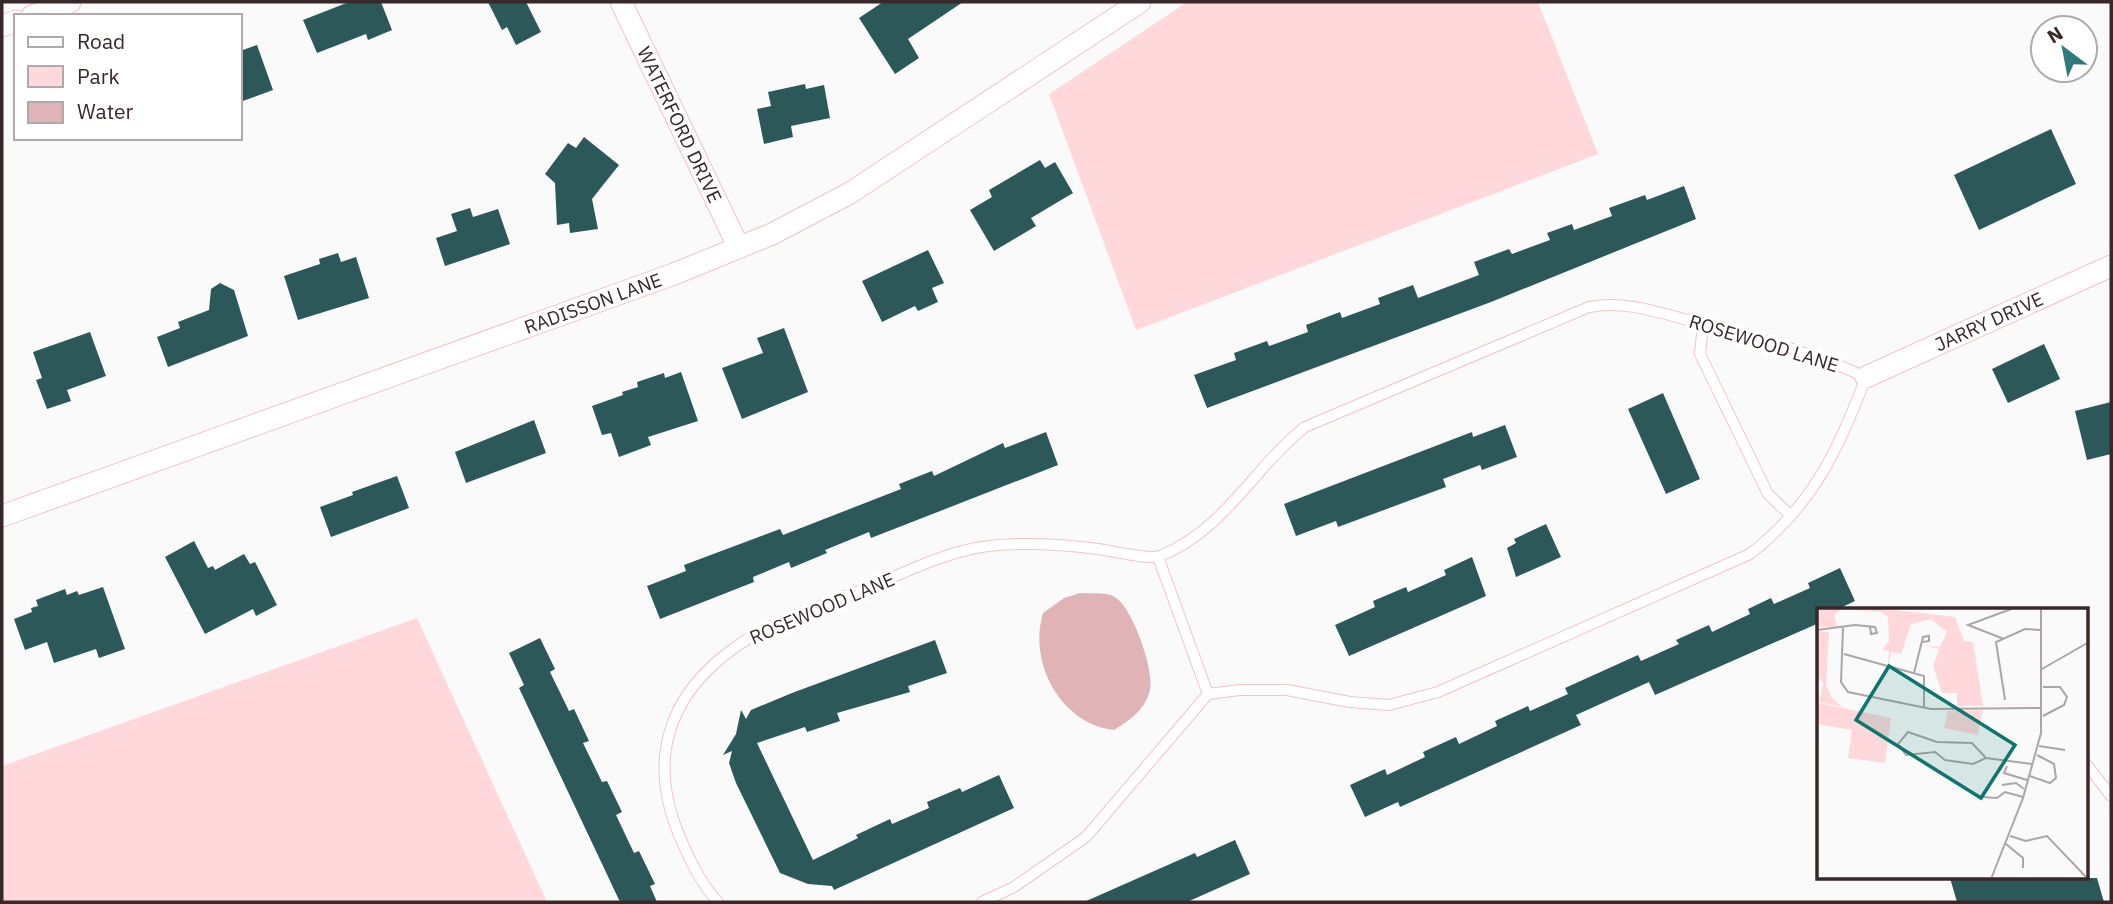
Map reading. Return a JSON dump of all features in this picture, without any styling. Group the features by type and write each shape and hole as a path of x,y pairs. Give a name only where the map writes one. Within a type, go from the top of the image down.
{"street":[{"path":"37,14 70,2"},
{"name":"WATERFORD DRIVE","path":"621,2 739,248"},
{"name":"RADISSON LANE","path":"2,516 739,248 850,193 1140,2"},
{"name":"JARRY DRIVE","path":"1866,377 2111,266"}],"lane":[{"name":"ROSEWOOD LANE","path":"718,902 695,870 672,820 663,772 668,738 678,709 704,673 754,635 856,592 976,548 1006,545 1066,546 1158,557 1217,519 1254,483 1286,442 1306,427 1589,307 1607,304 1633,306 1774,342 1866,377"},
{"path":"1703,324 1700,354 1768,494 1791,516"},
{"path":"982,902 1014,887 1086,837 1208,694 1240,690 1287,690 1349,702 1389,705 1438,692 1750,554 1776,533 1791,516 1831,461 1866,377"},
{"path":"1158,557 1208,694"},
{"path":"2088,766 2111,796"}],"green space":[{"path":"1187,2 1538,2 1598,154 1136,330 1049,94"},
{"path":"417,618 547,902 2,902 2,766"}],"water":[{"path":"1080,593 1109,595 1120,602 1128,612 1146,654 1151,681 1148,697 1136,714 1114,730 1095,725 1064,704 1053,688 1040,652 1043,613 1064,598"}],"building":[{"path":"349,2 381,2 392,30 368,40 366,34 317,53 303,20"},
{"path":"488,2 526,2 541,32 516,45 507,27 502,30"},
{"path":"883,2 963,2 908,39 919,58 895,74 859,18"},
{"path":"257,45 273,90 242,101 242,50"},
{"path":"805,84 806,89 824,85 830,118 791,126 793,137 764,144 757,109 771,106 768,92"},
{"path":"2051,129 2076,184 1979,230 1954,175"},
{"path":"584,137 619,165 592,199 598,229 570,233 569,223 557,225 555,183 545,174 568,143 576,148"},
{"path":"1040,160 1045,168 1055,162 1073,193 1031,218 1036,226 994,251 970,210 992,197 989,190"},
{"path":"1684,186 1696,219 1491,302 1207,408 1194,375 1236,360 1234,353 1267,341 1269,346 1308,332 1306,325 1340,312 1342,318 1380,304 1378,298 1413,285 1418,298 1479,275 1474,262 1509,249 1512,254 1550,240 1547,233 1572,224 1574,230 1612,216 1609,208 1645,195 1647,200"},
{"path":"470,208 473,217 498,209 510,244 445,266 436,238 457,231 451,214"},
{"path":"928,250 944,283 932,288 938,302 918,311 915,306 882,322 862,281"},
{"path":"338,253 341,262 356,257 369,298 298,320 284,276 320,264 319,259"},
{"path":"220,283 234,290 248,336 168,367 157,337 180,328 178,322 209,310 211,289"},
{"path":"784,328 808,392 742,419 722,368 763,353 757,338"},
{"path":"90,332 106,376 67,390 71,401 47,409 36,380 42,378 33,352"},
{"path":"2044,344 2060,379 2008,403 1992,369"},
{"path":"681,372 698,421 648,437 651,445 619,457 611,433 602,435 592,406 638,387 637,382 664,373 665,378"},
{"path":"1663,393 1700,479 1666,494 1628,409"},
{"path":"2111,402 2111,454 2087,460 2075,411"},
{"path":"534,420 546,453 466,483 455,452"},
{"path":"1505,425 1517,457 1482,470 1480,465 1443,479 1446,487 1338,527 1336,521 1296,536 1284,504 1472,432 1473,437"},
{"path":"1046,432 1058,465 871,538 869,532 791,568 789,562 753,577 754,582 660,619 647,586 686,571 684,565 780,529 783,535 901,489 899,484 932,471 934,476 1003,443 1005,448"},
{"path":"397,476 409,508 331,537 320,507"},
{"path":"1546,524 1561,557 1516,577 1507,548 1516,543 1514,539"},
{"path":"194,541 208,568 213,566 215,570 244,554 250,564 255,562 277,605 256,616 253,609 205,634 165,557"},
{"path":"1472,557 1486,596 1349,656 1335,625 1375,607 1373,601 1406,587 1408,592 1446,575 1444,570"},
{"path":"1840,568 1855,601 1840,608 1817,608 1817,624 1655,695 1649,682 1576,715 1581,725 1400,807 1398,802 1365,817 1350,785 1385,769 1387,775 1425,757 1423,752 1456,737 1459,744 1497,726 1495,721 1528,706 1530,711 1568,694 1565,688 1638,655 1641,661 1679,644 1676,640 1709,625 1712,632 1750,614 1748,609 1771,598 1774,604 1810,588 1808,583"},
{"path":"103,587 125,649 99,658 96,649 54,663 47,642 25,650 14,619 32,612 31,608 38,606 36,600 65,589 67,595 77,591 79,595"},
{"path":"540,638 555,669 550,672 569,711 574,709 589,741 583,743 602,782 607,781 622,812 616,815 634,853 639,851 655,884 650,886 657,902 620,902 519,688 524,685 509,653"},
{"path":"935,640 947,673 908,686 910,692 837,713 840,721 807,732 805,727 757,743 813,860 890,819 892,824 929,808 927,802 960,788 962,792 999,775 1014,808 834,890 832,886 808,884 780,873 736,783 729,763 732,751 723,755 736,734 741,710 746,719 751,710"},
{"path":"1235,840 1250,874 1187,902 1084,902 1195,853 1197,857"},
{"path":"2097,878 2104,902 1957,902 1951,880"}]}
